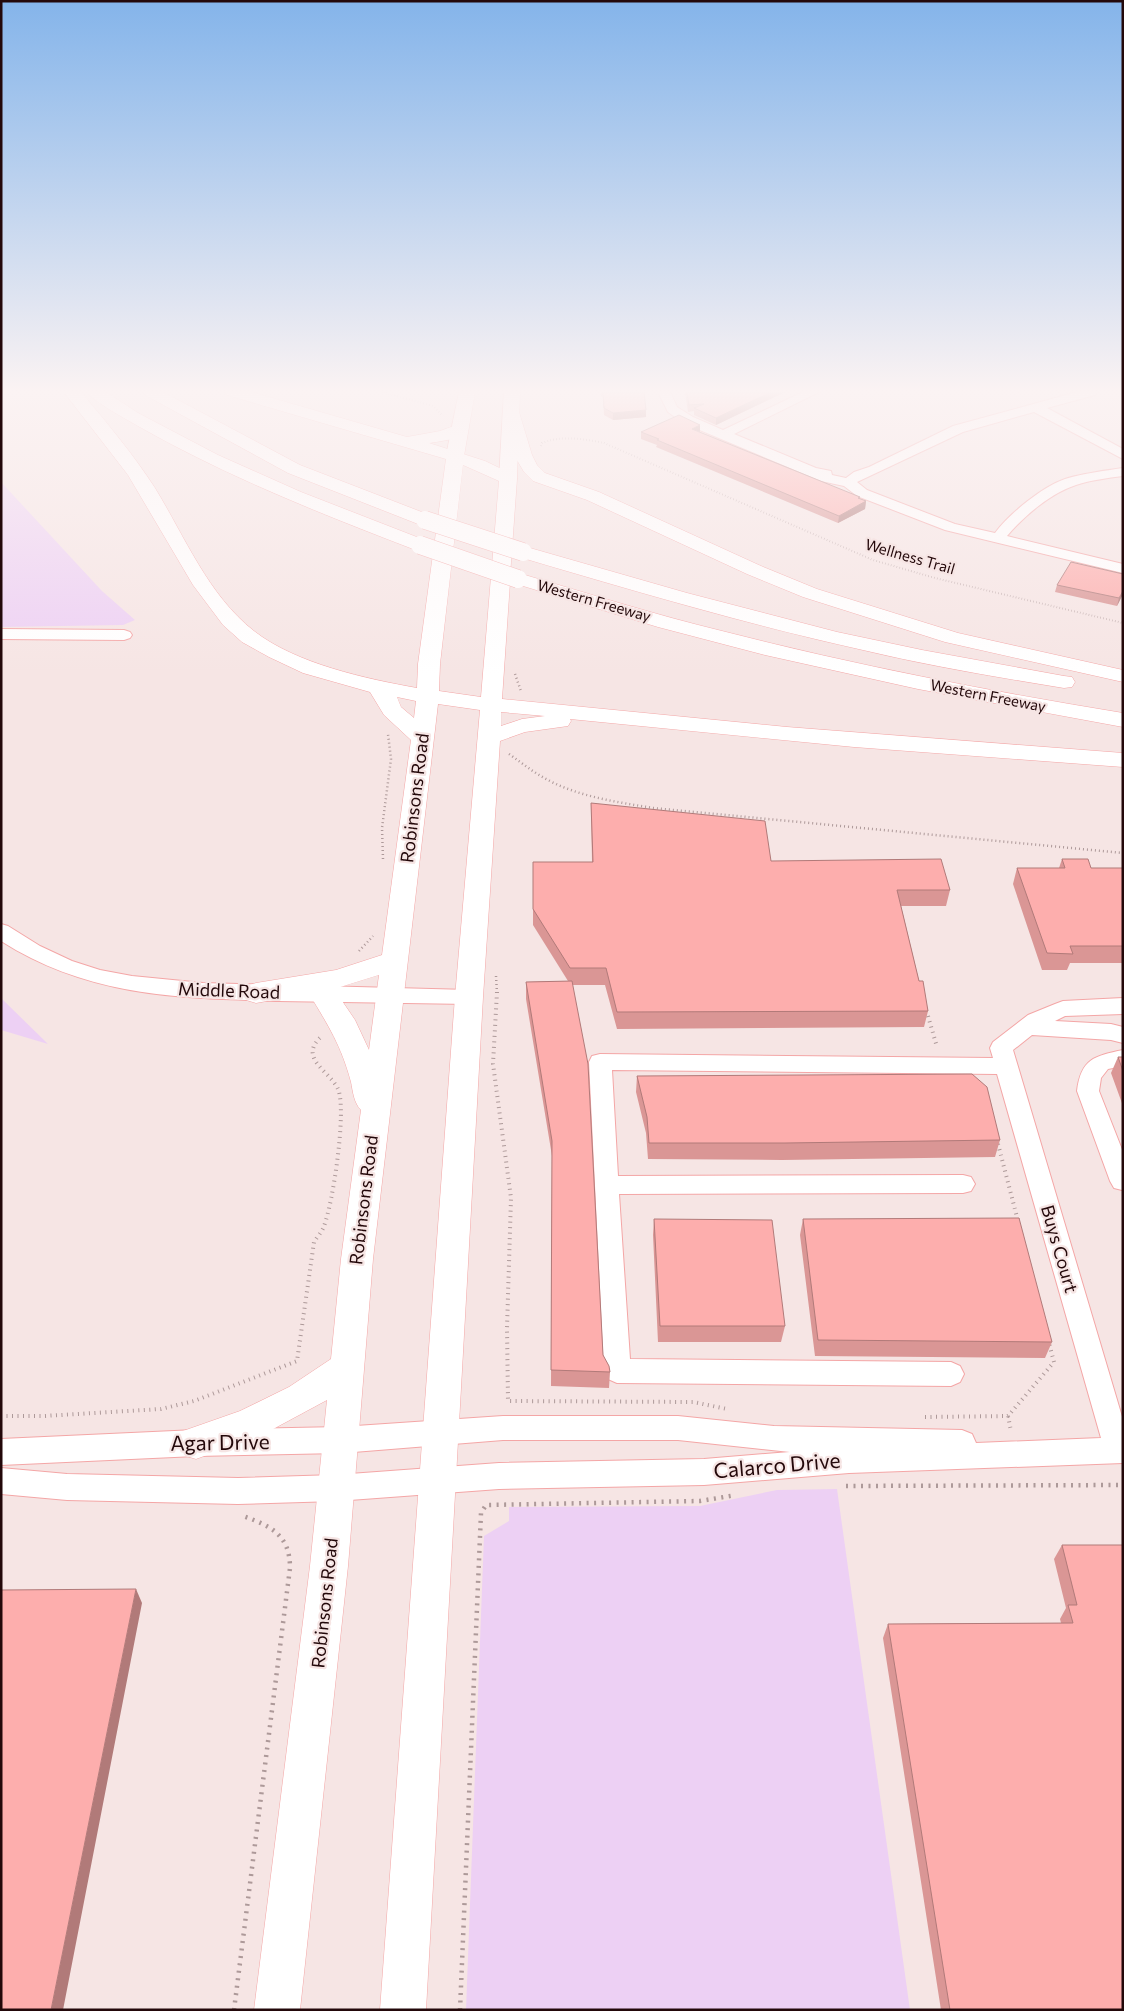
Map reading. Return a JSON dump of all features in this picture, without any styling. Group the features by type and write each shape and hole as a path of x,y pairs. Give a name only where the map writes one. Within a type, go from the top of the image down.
{"main road":[{"path":"143,486 210,594 247,636 292,661 344,678 376,686 491,704 646,721 770,733 1123,760"},
{"name":"Western Freeway","path":"272,486 324,509 518,579 713,636 842,666 1052,709 1123,720"},
{"name":"Western Freeway","path":"337,486 425,520 653,591 838,638 955,664 1123,691"},
{"name":"Robinsons Road","path":"277,2010 315,1699 357,1259 396,960 428,695 429,664 452,486"},
{"path":"450,499 472,486"},
{"path":"403,2010 431,1597 439,1433 469,997 507,486"},
{"path":"563,486 593,496 702,547 810,593 952,638 1050,662 1123,676"},
{"path":"376,686 384,694 392,710 422,738"},
{"path":"489,737 522,726 564,721 646,721"},
{"path":"256,992 312,985 362,972 396,960"},
{"path":"324,995 344,1024 363,1068 374,1120"},
{"path":"196,1443 258,1420 301,1398 346,1368"}],"street":[{"path":"857,486 862,493 950,527 1123,569"},
{"path":"998,539 1008,526 1061,486"},
{"path":"1,634 124,635"},
{"name":"Middle Road","path":"1,931 19,944 69,969 128,984 172,989 324,995 469,997"},
{"path":"951,1374 617,1371 600,1062 1004,1057 1026,1027 1036,1020 1063,1009 1123,1006"},
{"path":"1026,1027 1111,1032 1123,1035"},
{"name":"Buys Court","path":"1004,1057 1120,1450"},
{"path":"1122,1182 1088,1091 1090,1076 1101,1063 1123,1058"},
{"path":"606,1185 963,1184"},
{"name":"Calarco Drive","path":"439,1433 503,1428 678,1428 774,1439 1003,1444 1120,1450"},
{"name":"Agar Drive","path":"1,1452 196,1443 341,1440 439,1433"},
{"name":"Calarco Drive","path":"436,1480 499,1476 704,1472 849,1460 1120,1450"},
{"path":"1,1480 67,1487 238,1491 336,1488 436,1480"}],"path":[{"name":"Wellness Trail","path":"700,486 873,560 935,578 1123,623"},
{"path":"506,762 512,747 529,739 522,726"},
{"path":"509,754 557,784 582,794 653,808 1123,853"},
{"path":"383,868 382,828 390,772"},
{"path":"362,972 356,958 358,952 376,931"},
{"path":"495,970 498,990 493,1064 511,1198 508,1401 693,1402 728,1409"},
{"path":"928,1016 939,1054"},
{"path":"1,1416 44,1416 161,1409 194,1401 297,1361 314,1242 324,1226 334,1169 341,1108 339,1093 335,1083 319,1067 312,1050 318,1039 344,1024"},
{"path":"995,1136 1020,1230"},
{"path":"921,1417 1008,1416 1054,1362 1047,1333"},
{"path":"841,1486 1123,1485"},
{"path":"460,2010 481,1513 486,1505 700,1501 742,1493"},
{"path":"234,2010 290,1579 288,1549"}],"shaded area":[{"path":"1,486 5,486 102,591 135,620 123,625 1,627"},
{"path":"1,998 48,1044 1,1030"},
{"path":"837,1489 910,2010 466,2010 484,1536 509,1521 509,1507 700,1506 777,1490"}],"building":[{"path":"767,486 832,486 866,501 839,516"},
{"path":"1071,562 1123,574 1123,591 1119,598 1057,585"},
{"path":"591,803 765,821 771,861 941,859 950,890 897,890 919,981 923,981 928,1011 617,1012 606,968 570,968 533,909 533,862 593,862"},
{"path":"1062,859 1088,859 1091,868 1123,868 1123,946 1070,946 1073,954 1047,953 1017,868 1065,868"},
{"path":"572,981 588,1064 603,1355 610,1372 551,1370 552,1141 526,982"},
{"path":"1118,1057 1123,1057 1123,1071"},
{"path":"972,1074 987,1087 1000,1140 649,1143 647,1117 637,1076"},
{"path":"1019,1218 1052,1342 818,1340 803,1219"},
{"path":"654,1219 772,1220 785,1326 660,1326"},
{"path":"1062,1545 1123,1545 1123,2010 950,2010 888,1624 1073,1623 1068,1605 1077,1605"},
{"path":"136,1589 51,2010 1,2010 1,1590"}]}
